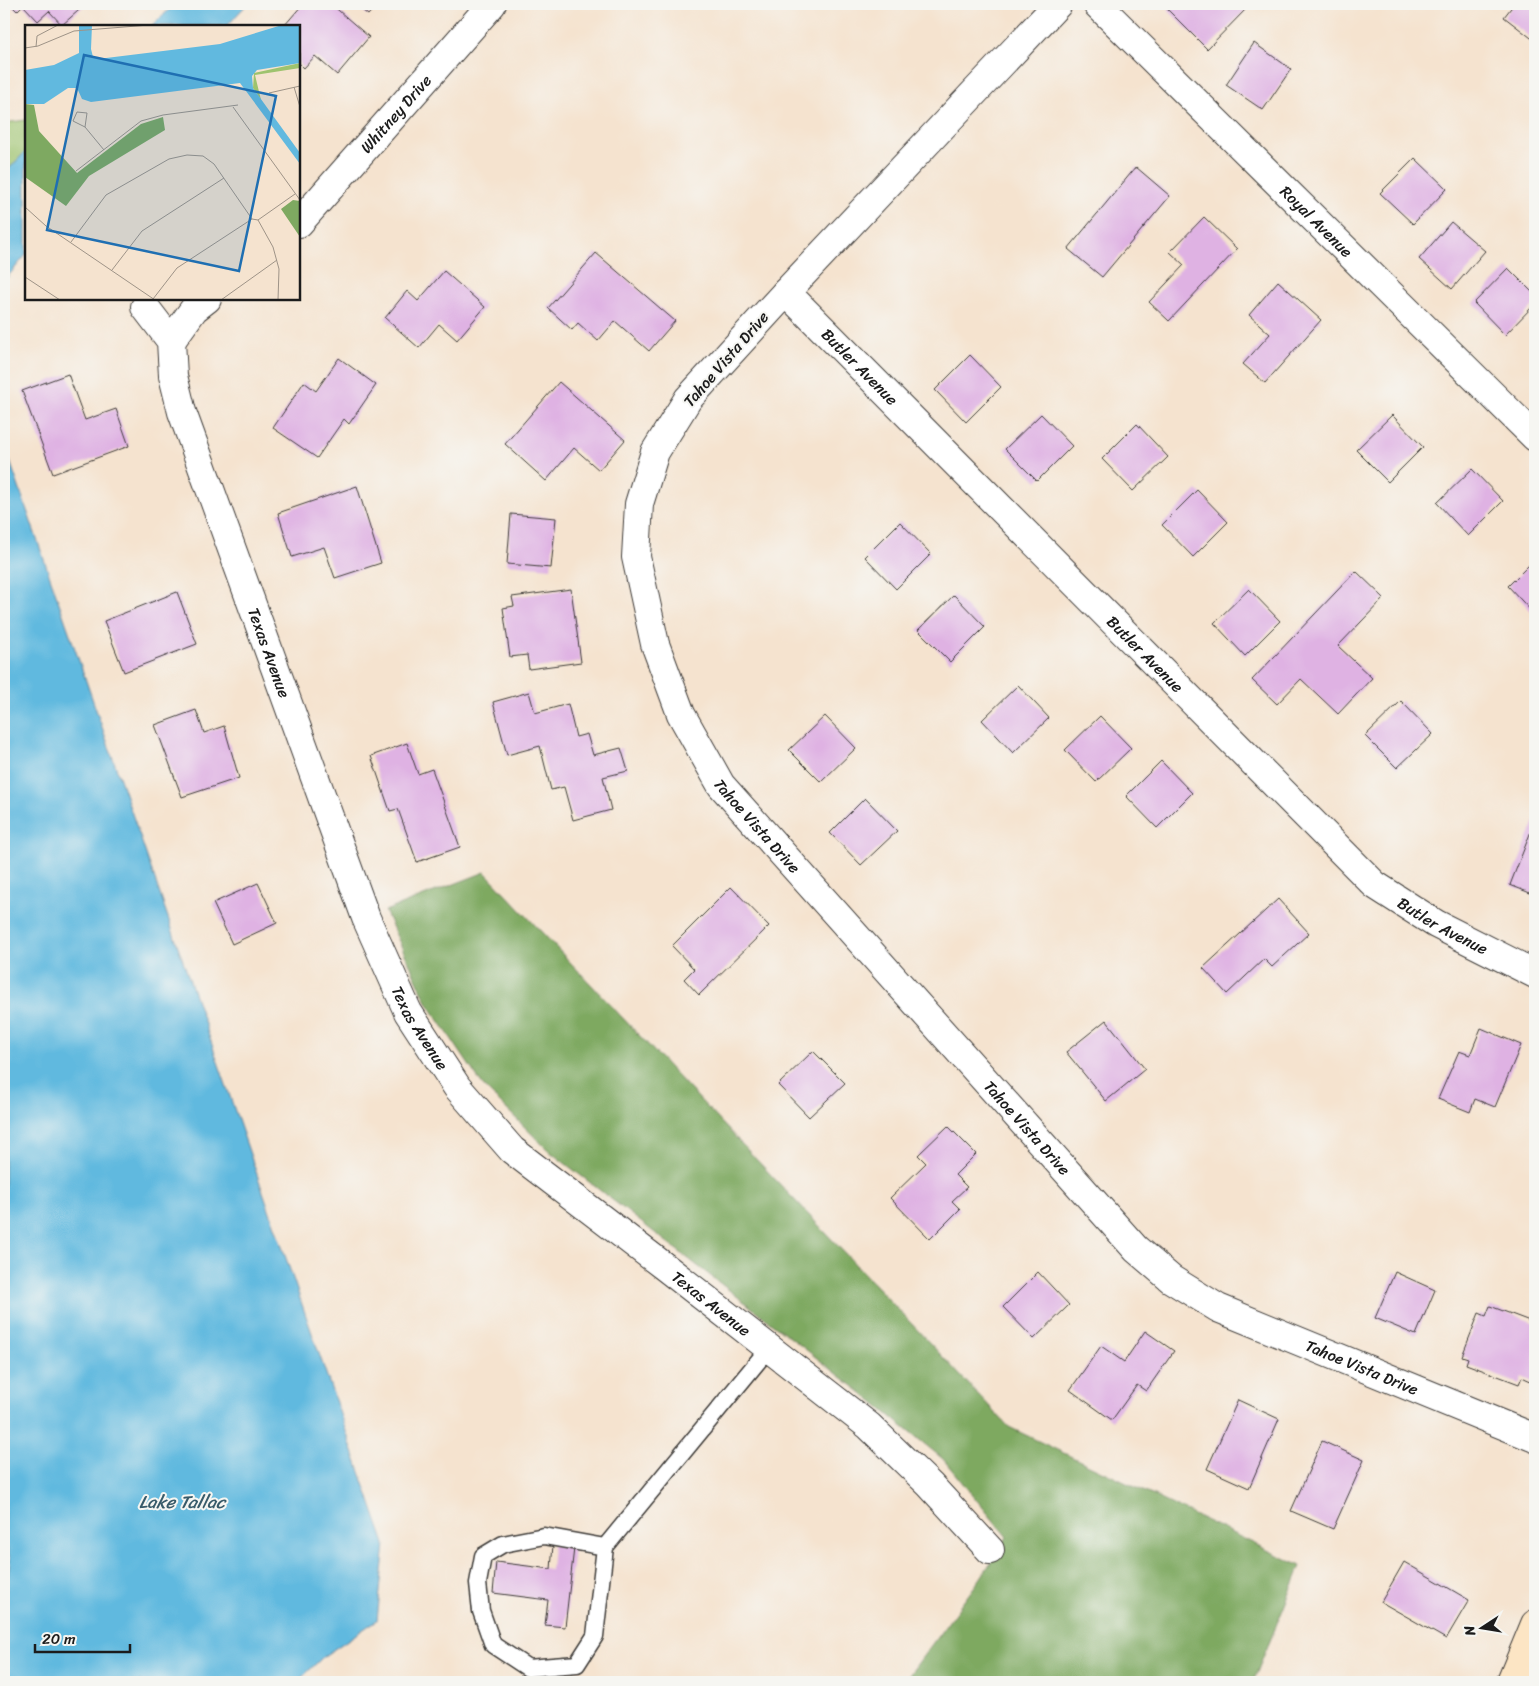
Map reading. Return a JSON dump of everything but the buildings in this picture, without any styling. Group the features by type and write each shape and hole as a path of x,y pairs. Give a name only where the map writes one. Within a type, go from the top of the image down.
{"street":[{"name":"Whitney Drive","path":"300,222 492,4"},
{"name":"Tahoe Vista Drive","path":"1058,4 786,292 688,399 655,452 639,504 636,557 655,644 682,714 721,785 1136,1249 1171,1279 1218,1308 1535,1438"},
{"name":"Royal Avenue","path":"1098,4 1535,437"},
{"name":"Butler Avenue","path":"786,292 1374,885 1436,924 1535,974"},
{"path":"145,307 171,341 194,309 206,300"},
{"name":"Texas Avenue","path":"171,341 173,376 182,412 366,918 408,1012 457,1087 512,1150 869,1426 930,1485 990,1550"},
{"path":"1511,1682 1535,1624"}],"lane":[{"path":"605,1547 544,1536 503,1544 483,1556 478,1583 480,1611 493,1645 528,1668 577,1664 595,1636 605,1547 769,1348"}],"green space":[{"path":"25,120 25,152 4,174 4,123"},
{"path":"485,872 1009,1427 1301,1566 1253,1682 904,1682 980,1579 1007,1537 943,1459 862,1393 549,1151 483,1086 428,1004 385,911"}],"water":[{"path":"175,4 247,4 228,25 153,25"},
{"path":"25,152 25,256 4,281 4,174"},
{"name":"Lake Tallac","path":"4,444 385,1544 377,1620 324,1656 297,1682 4,1682 4,1605 10,1559 4,1537"}]}
